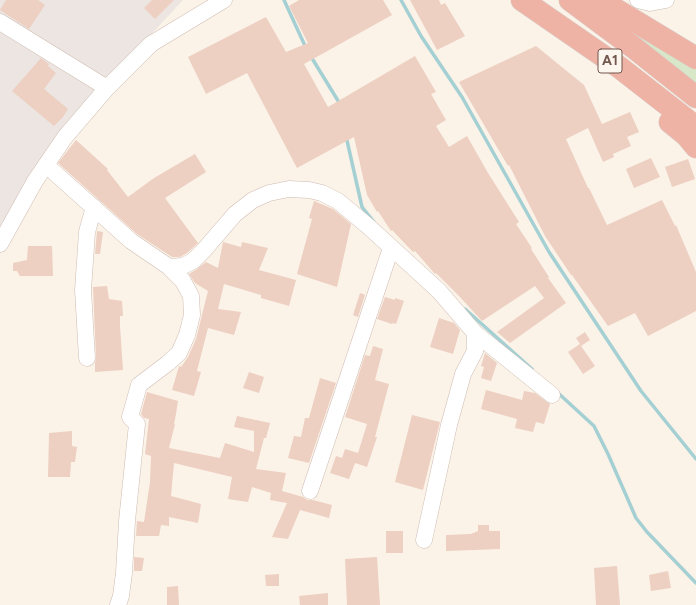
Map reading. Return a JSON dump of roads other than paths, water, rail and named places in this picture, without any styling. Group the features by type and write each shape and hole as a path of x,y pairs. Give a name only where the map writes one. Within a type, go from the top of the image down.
{"highway":[{"name":"A1","path":"522,0 619,68 696,127"},
{"name":"A1","path":"570,0 633,46 696,96"},
{"path":"600,0 696,58"},
{"path":"546,16 686,135 696,147"}],"street":[{"path":"0,244 35,181 65,137 106,88 151,44 224,0"},
{"path":"638,0 650,3 666,0"},
{"path":"0,22 106,88"},
{"path":"46,165 131,241 169,267 183,281 190,296 192,316 187,335 179,353 139,385 130,417 137,424 127,521 124,573 121,596 118,605"},
{"path":"169,267 182,266 193,261 235,214 254,200 269,193 289,189 309,190 322,193 338,201 439,291 475,333 552,395"},
{"path":"87,358 83,290 87,232 94,207"},
{"path":"310,491 391,248"},
{"path":"424,540 448,425 463,374 475,351 475,333"}],"waterway":[{"path":"284,0 306,48"},
{"path":"401,0 421,36 462,97 549,252 641,391 696,459"},
{"path":"310,55 340,104"},
{"path":"346,136 362,207 374,222"},
{"path":"465,309 532,369"},
{"path":"557,392 594,426 636,518 647,532 696,583"}]}
